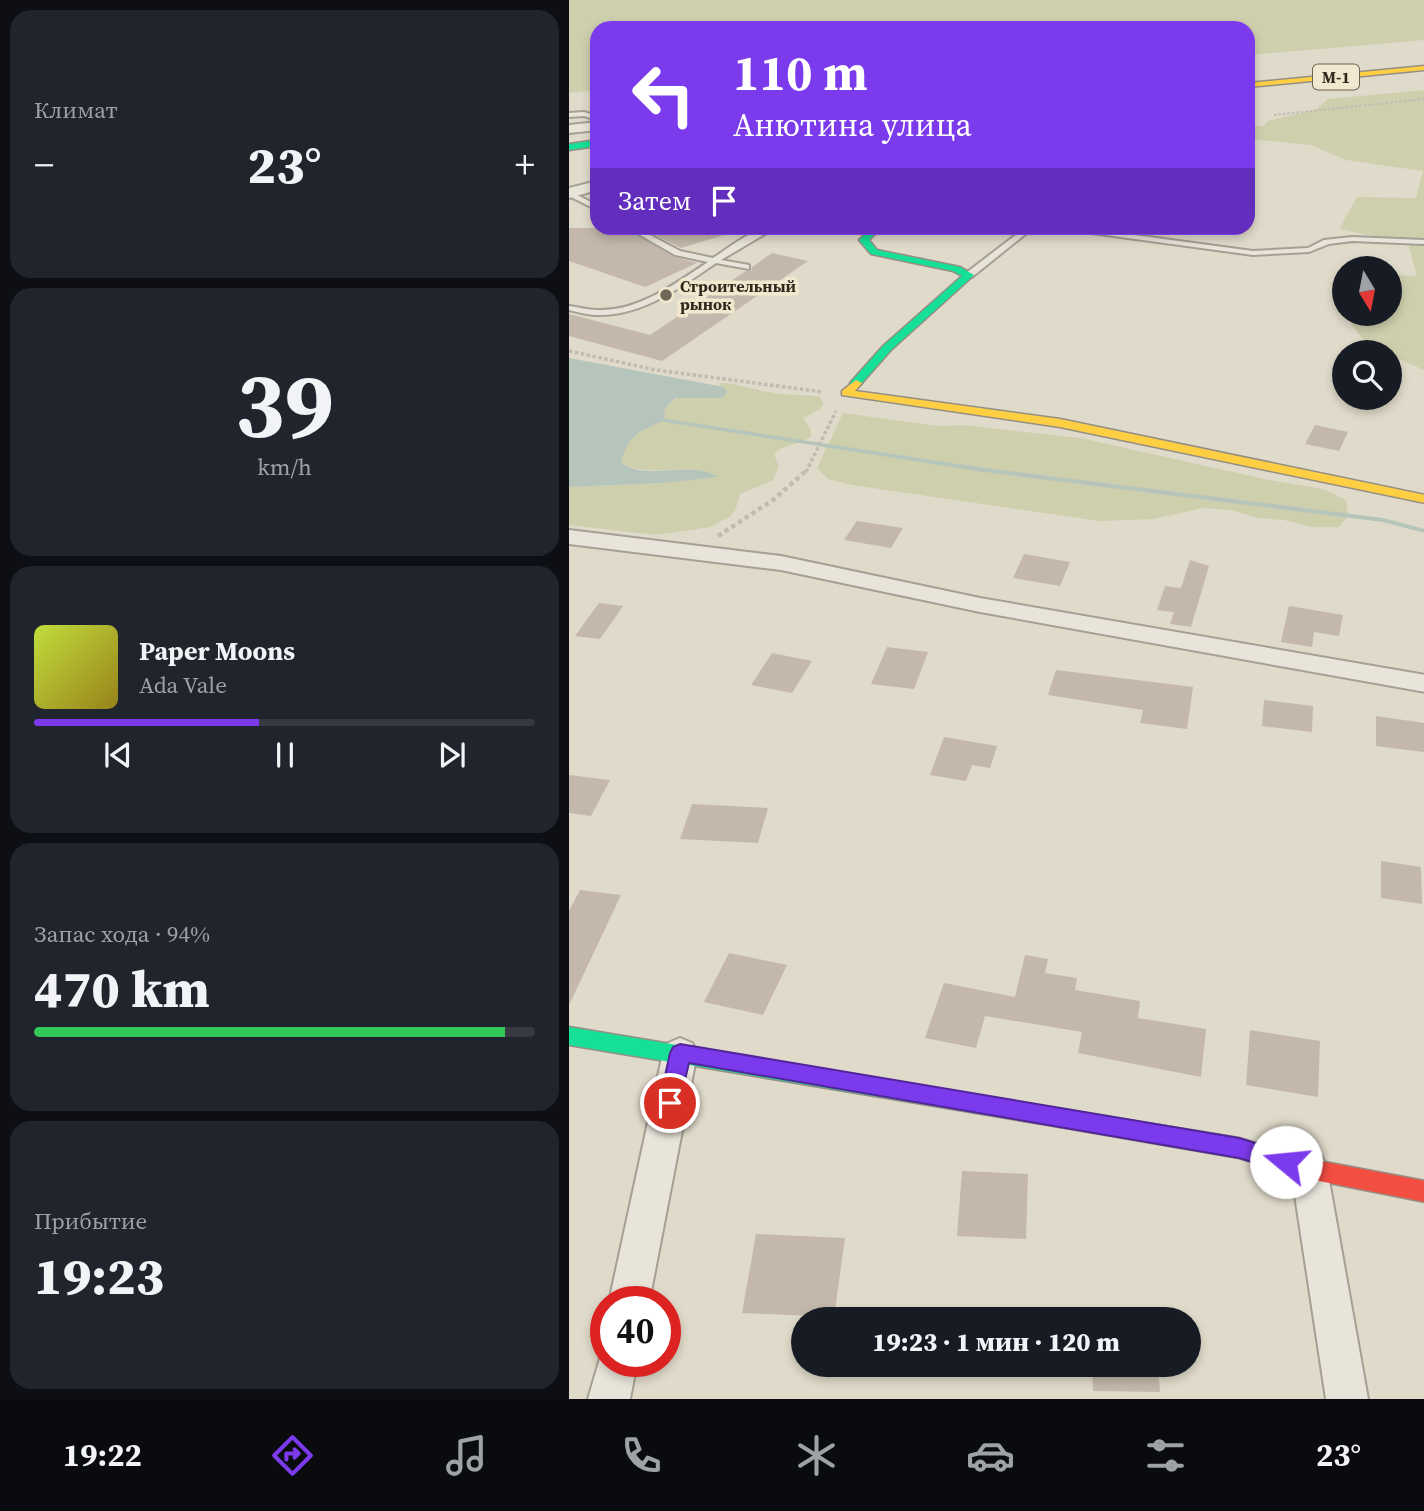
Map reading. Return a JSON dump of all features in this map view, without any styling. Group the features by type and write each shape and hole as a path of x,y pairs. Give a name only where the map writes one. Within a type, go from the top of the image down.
{"main road":[{"name":"М-1","path":"1255,72 1424,57"},
{"name":"М-1","path":"1255,84 1424,68"},
{"path":"569,147 590,144"},
{"path":"569,160 590,158"},
{"path":"846,393 887,348 969,275 956,269 874,252 864,240 869,235"},
{"path":"846,393 1060,423 1424,499"},
{"path":"569,1036 1239,1148 1309,1169 1424,1192"}],"street":[{"path":"569,129 590,127"},
{"path":"571,196 590,188"},
{"path":"569,537 781,563 980,605 1424,684"},
{"path":"632,1286 680,1053"},
{"path":"1309,1169 1347,1399"},
{"path":"609,1399 614,1377"}],"lane":[{"path":"569,115 590,116"},
{"path":"571,196 590,205"},
{"path":"645,235 678,253 746,267"},
{"path":"569,308 585,313 609,314 627,310 715,261 755,235"},
{"path":"969,275 1020,235"},
{"path":"1121,235 1253,253 1309,250 1327,242 1352,239 1424,242"}],"path":[{"path":"1274,115 1424,99"},
{"path":"569,351 656,370 797,391 846,393"},
{"path":"695,553 736,522 773,500 806,472 823,432"}],"green space":[{"path":"569,0 1424,0 1425,40 1255,54 1255,21 590,21 590,91 569,93"},
{"path":"1424,90 1424,370 1402,360 1402,340 1365,340 1352,326 1402,326 1402,275 1417,276 1408,243 1339,229 1357,197 1416,198 1423,171 1346,160 1311,145 1255,140 1255,126 1264,126 1268,121 1317,109 1328,99"},
{"path":"726,383 781,394 820,397 823,403 820,409 803,418 811,430 811,436 774,454 779,467 773,480 740,494 731,516 710,527 656,535 569,525 569,487 663,483 717,477 696,470 645,470 621,463 627,446 635,435 664,420 665,408 676,398 706,398 724,387 717,384"},
{"path":"843,413 938,426 962,425 1080,438 1269,480 1323,489 1346,500 1348,515 1339,527 1311,527 1284,520 1257,518 1231,510 1203,508 1154,519 1099,521 852,485 828,479 817,468"}],"shaded area":[{"path":"569,358 724,387 727,392 723,398 675,398 665,408 664,420 641,431 631,440 621,463 644,471 695,470 718,477 663,483 569,487"}],"building":[{"path":"569,228 590,228 590,235 638,235 674,257 697,263 645,287 569,261"},
{"path":"656,235 724,235 681,248"},
{"path":"772,253 808,261 662,361 569,336 569,314 650,335 746,271 751,271 752,267"},
{"path":"1315,425 1348,432 1339,451 1305,444"},
{"path":"857,521 903,528 891,548 844,540"},
{"path":"1024,554 1070,562 1060,586 1013,578"},
{"path":"1190,560 1209,566 1191,627 1170,624 1174,612 1157,610 1165,586 1181,588"},
{"path":"599,603 623,606 600,639 575,636"},
{"path":"1289,606 1343,615 1339,636 1314,632 1312,647 1281,642"},
{"path":"887,647 928,652 914,689 871,684"},
{"path":"772,653 812,661 792,693 751,685"},
{"path":"1056,670 1193,687 1187,729 1140,723 1143,710 1048,695"},
{"path":"1264,700 1313,706 1312,732 1262,726"},
{"path":"1376,716 1424,723 1424,752 1376,746"},
{"path":"944,737 997,746 990,768 972,765 966,781 930,775"},
{"path":"569,775 610,780 591,816 569,813"},
{"path":"692,804 768,808 758,843 680,839"},
{"path":"1381,861 1421,867 1422,904 1381,898"},
{"path":"580,890 621,895 569,1005 569,911"},
{"path":"729,953 787,965 763,1015 704,1002"},
{"path":"1025,955 1048,959 1045,973 1077,978 1075,990 1140,1001 1138,1018 1206,1029 1201,1077 1078,1053 1082,1032 985,1016 976,1048 925,1038 944,983 1015,997"},
{"path":"1250,1030 1320,1041 1318,1097 1246,1085"},
{"path":"962,1171 1028,1174 1026,1239 957,1236"},
{"path":"756,1234 845,1238 835,1307 791,1307 791,1315 742,1313"},
{"path":"1092,1377 1159,1377 1160,1392 1093,1391"}],"waterway":[{"path":"654,419 977,469 1383,520 1425,531"}],"traffic: fast":[{"path":"569,147 590,144"},
{"path":"856,383 887,348 969,275 956,269 874,252 864,240 869,235"},
{"path":"569,1036 1060,1118"}],"traffic: slow":[{"path":"1255,84 1425,68"},
{"path":"856,383 846,393 1060,423 1425,499"}],"traffic: jam":[{"path":"1060,1118 1239,1148 1309,1169 1425,1192"}],"place":[{"name":"Строительный рынок","path":"666,295"}],"route":[{"path":"670,1103 680,1053 1239,1148 1286,1162"}]}
